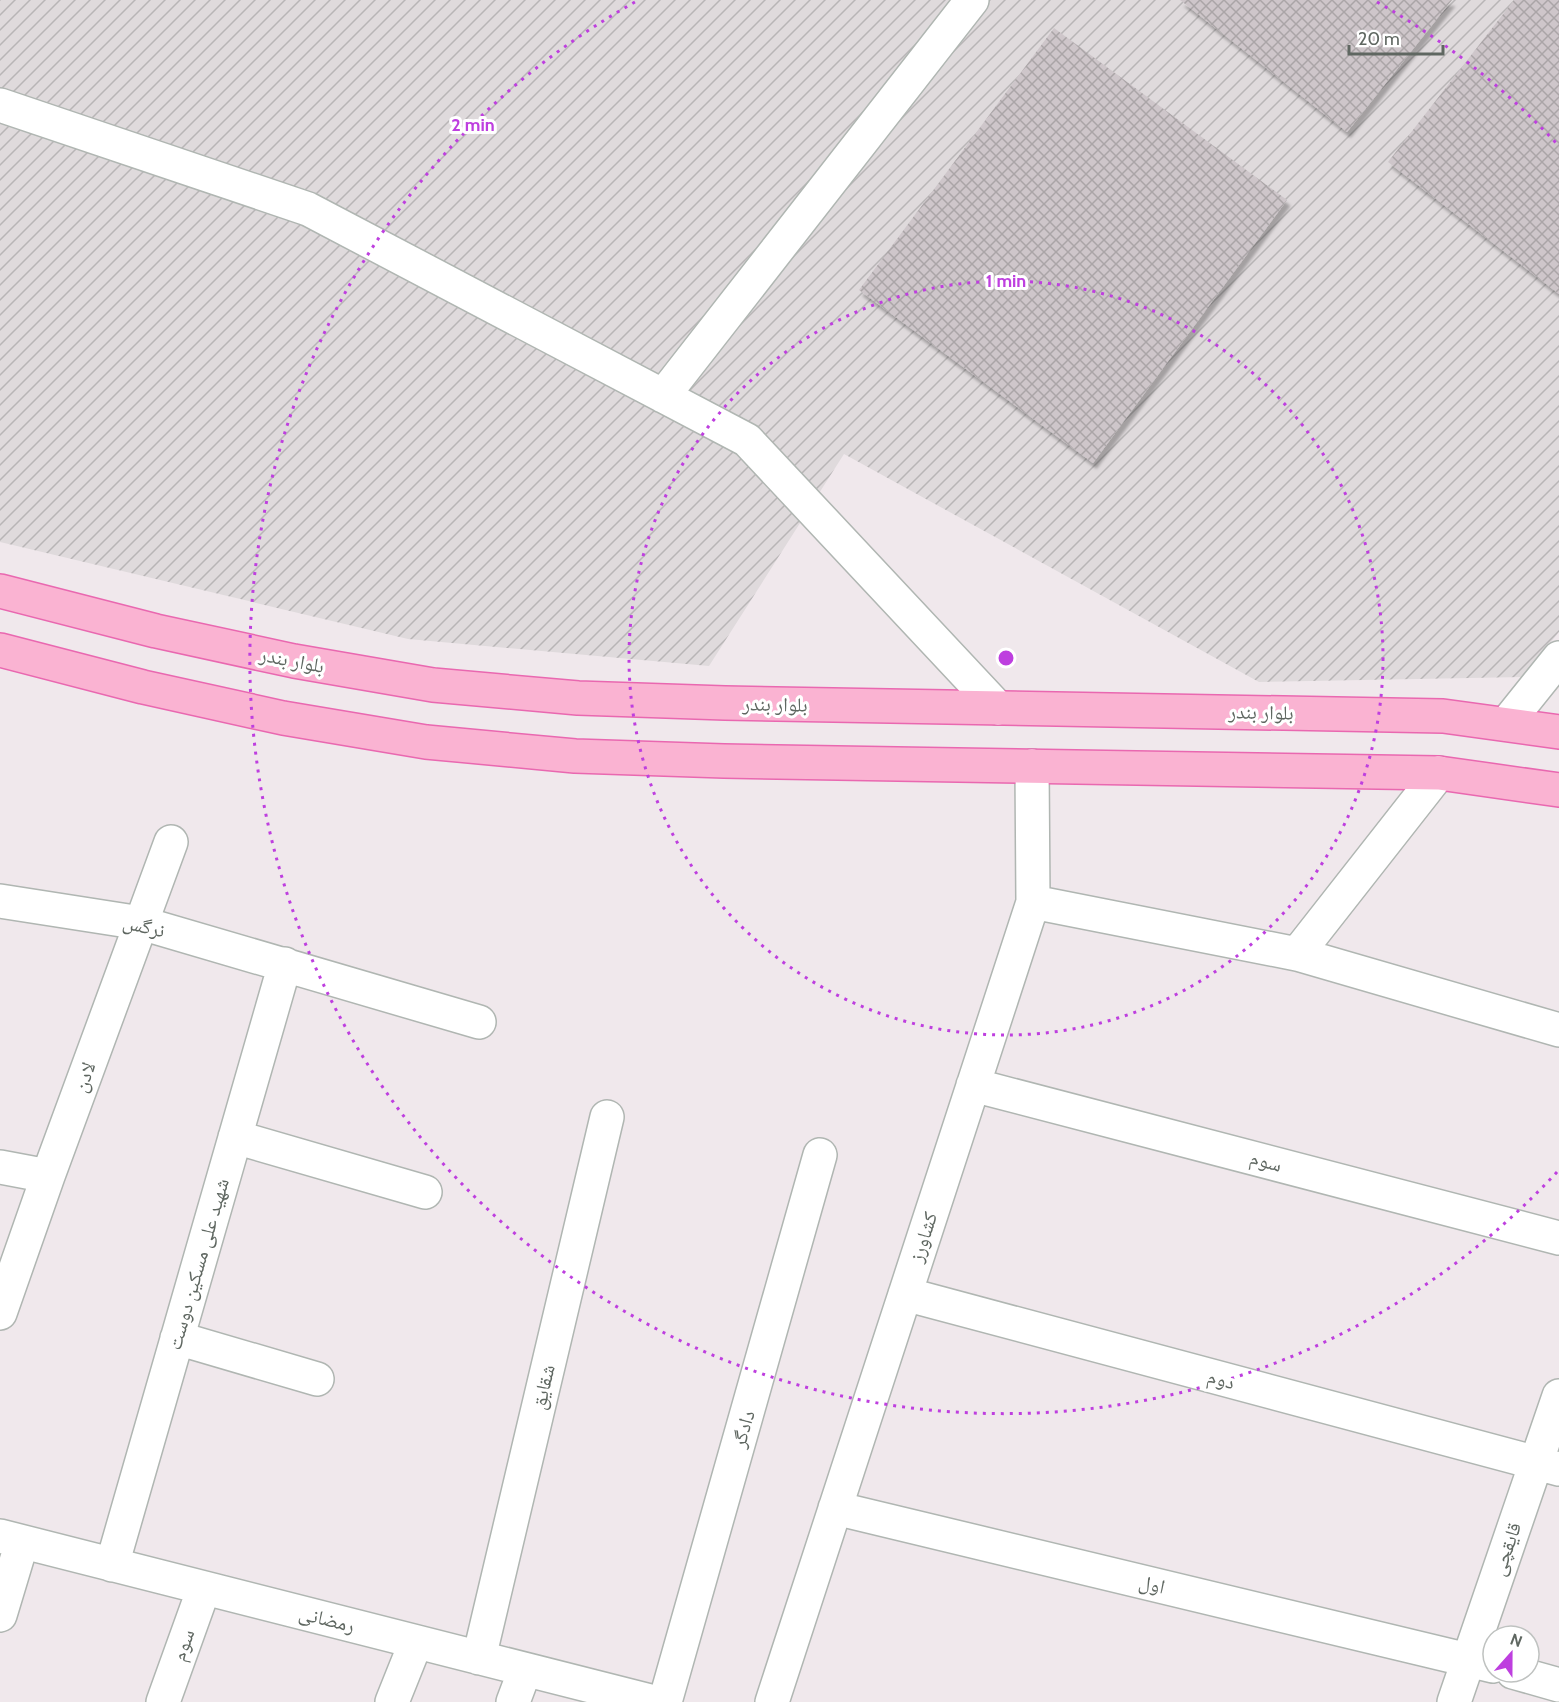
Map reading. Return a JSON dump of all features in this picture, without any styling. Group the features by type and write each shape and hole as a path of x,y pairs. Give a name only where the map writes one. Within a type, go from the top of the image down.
{"main road":[{"name":"بلوار بندر","path":"0,591 156,631 294,661 433,685 578,698 724,703 1443,716 1559,732"},
{"path":"0,650 143,687 283,718 426,742 586,756 1439,773 1553,792"}],"street":[{"path":"663,396 972,0"},
{"path":"0,105 308,209 747,440 998,708"},
{"path":"1506,724 1559,658"},
{"name":"کشاورز","path":"772,1702 1033,902 1032,766"},
{"path":"1297,954 1439,773"},
{"name":"لادن","path":"0,1313 171,842"},
{"name":"نرگس","path":"0,901 141,923 479,1022"},
{"path":"1033,902 1297,954 1559,1030"},
{"name":"شهید علی مسکین دوست","path":"112,1565 285,964"},
{"name":"سوم","path":"973,1085 1559,1238"},
{"name":"شقایق","path":"479,1658 607,1117"},
{"path":"235,1137 424,1192"},
{"name":"دادگر","path":"665,1702 820,1155"},
{"path":"0,1167 48,1176"},
{"name":"دوم","path":"905,1294 1548,1466"},
{"path":"177,1338 317,1379"},
{"name":"قایقچی","path":"1494,1624 1548,1466 1559,1396"},
{"name":"اول","path":"835,1508 1481,1663"},
{"path":"0,1615 11,1539"},
{"name":"رمضانی","path":"11,1539 654,1702"},
{"name":"سوم","path":"163,1702 204,1588"},
{"path":"392,1702 416,1642"},
{"name":"قایقچی","path":"1454,1702 1481,1663"},
{"path":"513,1702 525,1670"},
{"path":"1541,1680 1559,1685"}],"shaded area":[{"path":"0,0 1559,0 1559,632 1523,677 1259,682 844,454 709,666 408,639 0,542"}],"building":[{"path":"1180,0 1452,0 1347,132"},
{"path":"1514,0 1559,0 1559,294 1388,162"},
{"path":"1054,28 1287,200 1093,463 859,290"}]}
